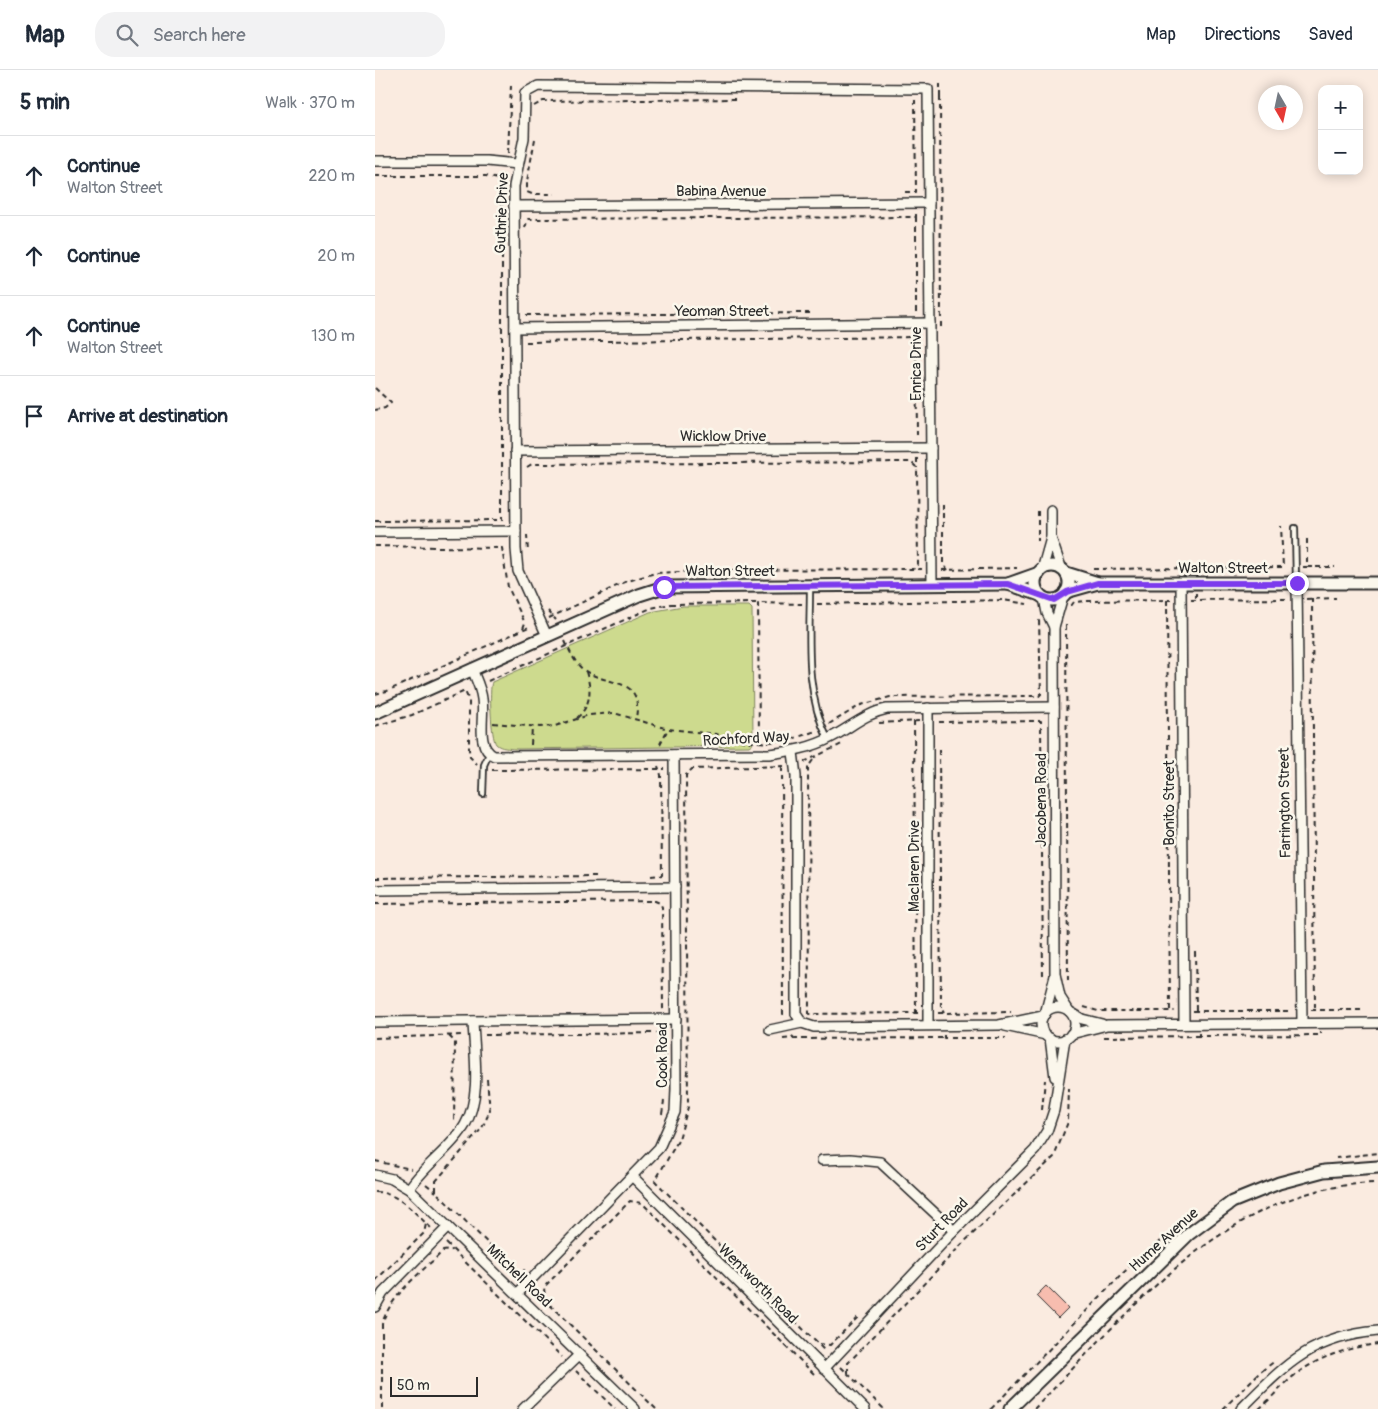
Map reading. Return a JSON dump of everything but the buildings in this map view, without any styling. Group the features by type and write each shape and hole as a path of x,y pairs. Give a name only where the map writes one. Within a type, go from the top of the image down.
{"street":[{"name":"Guthrie Drive","path":"547,636 518,571 516,531 514,186 517,164 524,138 525,93 538,86 928,89 928,98"},
{"name":"Enrica Drive","path":"928,98 932,584"},
{"path":"375,161 505,162 517,164"},
{"name":"Babina Avenue","path":"514,206 929,203"},
{"name":"Yeoman Street","path":"515,328 930,323"},
{"name":"Wicklow Drive","path":"515,451 931,448"},
{"path":"1051,510 1051,538 1036,587 1042,596 1054,600 1065,594 1069,582 1051,538"},
{"path":"375,532 516,531"},
{"path":"1040,572 1052,566 1064,571"},
{"name":"Walton Street","path":"1064,571 1098,583"},
{"name":"Walton Street","path":"1008,584 1040,572"},
{"name":"Walton Street","path":"1065,594 1098,583 1378,583"},
{"name":"Bonito Street","path":"1181,583 1184,1024"},
{"name":"Farrington Street","path":"1297,583 1302,1023"},
{"name":"Walton Street","path":"375,713 381,705 472,669 639,595 664,587 1008,584 1042,596"},
{"name":"Jacobena Road","path":"1065,594 1054,627 1055,974 1060,997 1070,1012"},
{"name":"Jacobena Road","path":"1042,596 1054,627"},
{"path":"472,669 482,699 483,745 489,754"},
{"name":"Rochford Way","path":"489,754 502,757 769,754 793,752 829,739 877,711 897,708 1054,707"},
{"name":"Maclaren Drive","path":"927,708 928,1025"},
{"path":"793,752 795,764 796,1014 802,1023"},
{"name":"Cook Road","path":"518,1293 633,1177 659,1148 675,1112 674,755"},
{"path":"375,890 675,887"},
{"name":"Jacobena Road","path":"1044,1015 1055,974"},
{"path":"770,1030 802,1023 814,1027 999,1024 1044,1015 1058,1007 1082,1019 1107,1025 1378,1023"},
{"path":"1068,1037 1075,1023 1070,1012"},
{"path":"1044,1015 1042,1027 1048,1037"},
{"path":"375,1022 676,1019"},
{"path":"409,1189 416,1177 465,1125 475,1096 473,1021"},
{"path":"999,1024 1048,1037 1068,1037 1107,1025"},
{"name":"Sturt Road","path":"1048,1037 1057,1087"},
{"name":"Sturt Road","path":"823,1370 954,1231 1035,1150 1047,1131 1068,1037"},
{"path":"823,1160 850,1159 879,1162 954,1231"},
{"name":"Hume Avenue","path":"1010,1409 1189,1234 1232,1202 1279,1183 1324,1171 1378,1167"},
{"name":"Mitchell Road","path":"375,1175 392,1179 409,1189 518,1293 635,1409"},
{"name":"Wentworth Road","path":"633,1177 823,1370 865,1409"},
{"path":"375,1307 383,1293 448,1227"},
{"path":"1241,1409 1295,1358 1315,1346 1336,1338 1378,1331"},
{"path":"523,1409 579,1355"}],"lane":[{"path":"1295,528 1297,583"},
{"path":"810,585 811,683 815,706 829,739"},
{"path":"483,794 484,766 489,754"}],"path":[{"path":"940,84 941,332"},
{"path":"375,521 502,520 501,180 511,138 511,85"},
{"path":"525,230 528,219 916,217 915,98 940,97"},
{"path":"525,106 535,106 543,101 742,99"},
{"path":"535,106 535,114"},
{"path":"535,134 532,161 527,181 527,192 532,194 559,194"},
{"path":"375,176 486,176 501,180"},
{"path":"897,192 916,192"},
{"path":"501,313 813,313"},
{"path":"525,314 526,346"},
{"path":"526,342 916,337"},
{"path":"375,388 391,403 385,408 375,410"},
{"path":"527,452 527,467 532,464 911,462 917,468 918,564 915,570"},
{"path":"1038,511 1038,547"},
{"path":"1196,568 1283,567 1281,526"},
{"path":"527,532 528,560"},
{"path":"375,546 502,548 508,588 525,623 522,630"},
{"path":"1307,567 1335,567"},
{"path":"1312,598 1315,1010"},
{"path":"1068,609 1074,602 1086,600 1336,598"},
{"path":"1167,600 1171,1011"},
{"path":"465,691 651,608 671,604 758,604"},
{"path":"547,610 554,616 574,659 586,672 590,683 589,700 582,713 575,719"},
{"path":"769,742 792,739 823,728 861,705 875,699 890,696 1039,696 1041,694 1039,620"},
{"path":"1066,623 1068,989"},
{"path":"586,672 607,681 621,683 631,689 637,703 636,718"},
{"path":"469,723 483,722 540,727 555,726 575,719 614,713 668,729"},
{"path":"914,721 917,1013"},
{"path":"874,724 914,721 1041,721 1043,981"},
{"path":"939,728 941,722"},
{"path":"847,741 813,760 795,764 692,769 686,775 688,1107 679,1138 655,1181 884,1409"},
{"path":"939,747 941,1008 944,1013 944,1038"},
{"path":"809,1014 807,767 813,760"},
{"path":"782,766 783,1014 1017,1011"},
{"path":"648,876 662,875 661,775 659,769"},
{"path":"375,878 600,876"},
{"path":"375,904 655,901 660,903 663,1020 663,1032 661,1035"},
{"path":"1080,1006 1098,1011 1364,1010"},
{"path":"482,1040 484,1035 657,1033 664,1039 665,1077"},
{"path":"375,1038 473,1035"},
{"path":"449,1036 455,1042 454,1127"},
{"path":"793,1038 1013,1038"},
{"path":"485,1073 490,1111 483,1128 436,1181 435,1192 516,1271 527,1270"},
{"path":"1042,1111 1045,1074"},
{"path":"661,1116 665,1096"},
{"path":"375,1161 397,1165 406,1169 414,1168"},
{"path":"1034,1409 1149,1292 1186,1258 1219,1234 1256,1214 1311,1193 1362,1183 1378,1183"},
{"path":"375,1192 387,1192 440,1236 615,1409"},
{"path":"656,1409 545,1300 544,1287 631,1201 642,1203 814,1374"},
{"path":"375,1281 425,1233 426,1224"},
{"path":"382,1409 382,1324 385,1312 398,1296 443,1251 453,1250"},
{"path":"819,1344 830,1345 858,1317"},
{"path":"1259,1409 1304,1368 1323,1359 1365,1345 1378,1344"}],"green space":[{"path":"683,606 749,606 752,609 753,743 749,746 515,749 503,748 496,744 491,713 492,682 650,612"}],"route":[{"path":"664,587 1008,584 1049,600 1054,600 1059,599 1067,592 1098,583 1297,583"}]}
